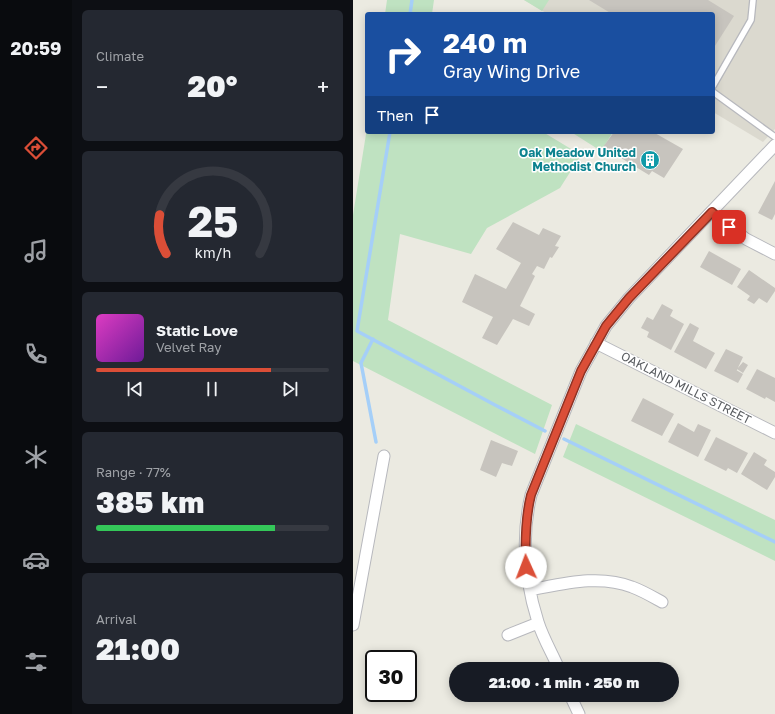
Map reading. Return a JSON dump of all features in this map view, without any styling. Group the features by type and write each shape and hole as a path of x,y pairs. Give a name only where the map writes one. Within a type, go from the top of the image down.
{"street":[{"path":"556,662 538,622 530,590 525,549 526,516 531,495 581,371 606,326 629,298 775,145"},
{"path":"712,212 746,239 775,254"},
{"name":"OAKLAND MILLS STREET","path":"596,343 775,433"},
{"path":"353,625 384,456"},
{"path":"530,590 588,580 610,581 632,587 662,602"},
{"path":"508,635 538,622"},
{"path":"573,702 579,714"}],"lane":[{"path":"715,83 751,20 753,0"},
{"path":"715,93 775,137"}],"shaded area":[{"path":"524,0 775,0 775,129 763,142 715,113 715,12 545,12"}],"green space":[{"path":"387,0 434,0 432,12 385,12"},
{"path":"524,0 549,0 542,11"},
{"path":"366,134 546,134 581,155 560,188 487,228 471,254 400,234 388,320 552,405 535,454 353,361 353,215"},
{"path":"574,134 612,134 601,151"},
{"path":"576,424 775,520 775,561 563,457"}],"building":[{"path":"589,0 708,0 734,16 715,46 715,12 609,12"},
{"name":"Oak Meadow United Methodist Church","path":"613,134 657,134 683,149 664,178 652,171 649,175 603,147"},
{"path":"775,181 775,214 772,220 758,213"},
{"path":"513,222 539,235 543,228 561,236 555,246 559,247 552,258 550,257 544,269 537,266 532,274 535,276 520,306 535,314 529,326 513,319 497,345 482,338 493,317 462,302 475,274 506,289 521,263 496,249"},
{"path":"709,251 741,269 732,285 700,267"},
{"path":"749,270 775,288 775,291 767,303 759,298 754,304 747,300 750,296 737,287"},
{"path":"662,304 673,310 670,316 684,324 671,350 647,337 649,332 641,328 647,317 653,320"},
{"path":"690,323 699,328 693,341 715,353 706,369 674,352"},
{"path":"726,349 743,357 737,370 743,374 738,383 714,371"},
{"path":"743,362 748,365 743,373 737,369"},
{"path":"757,369 775,378 775,402 766,397 765,399 746,389"},
{"path":"643,398 674,414 662,436 631,421"},
{"path":"678,423 694,432 698,424 711,430 698,457 668,442"},
{"path":"716,437 748,453 737,473 728,468 726,471 704,460"},
{"path":"491,440 518,451 512,466 502,463 496,477 480,470"},
{"path":"754,452 767,460 764,465 775,472 775,477 767,490 741,474"}],"waterway":[{"path":"410,12 412,0"},
{"path":"390,134 357,331 545,431"},
{"path":"373,339 361,363 376,442"},
{"path":"564,439 775,542"}],"place":[{"name":"Oak Meadow United Methodist Church","path":"650,160"}],"route":[{"path":"526,567 525,527 531,495 581,371 606,326 629,298 712,212 729,227"}]}
